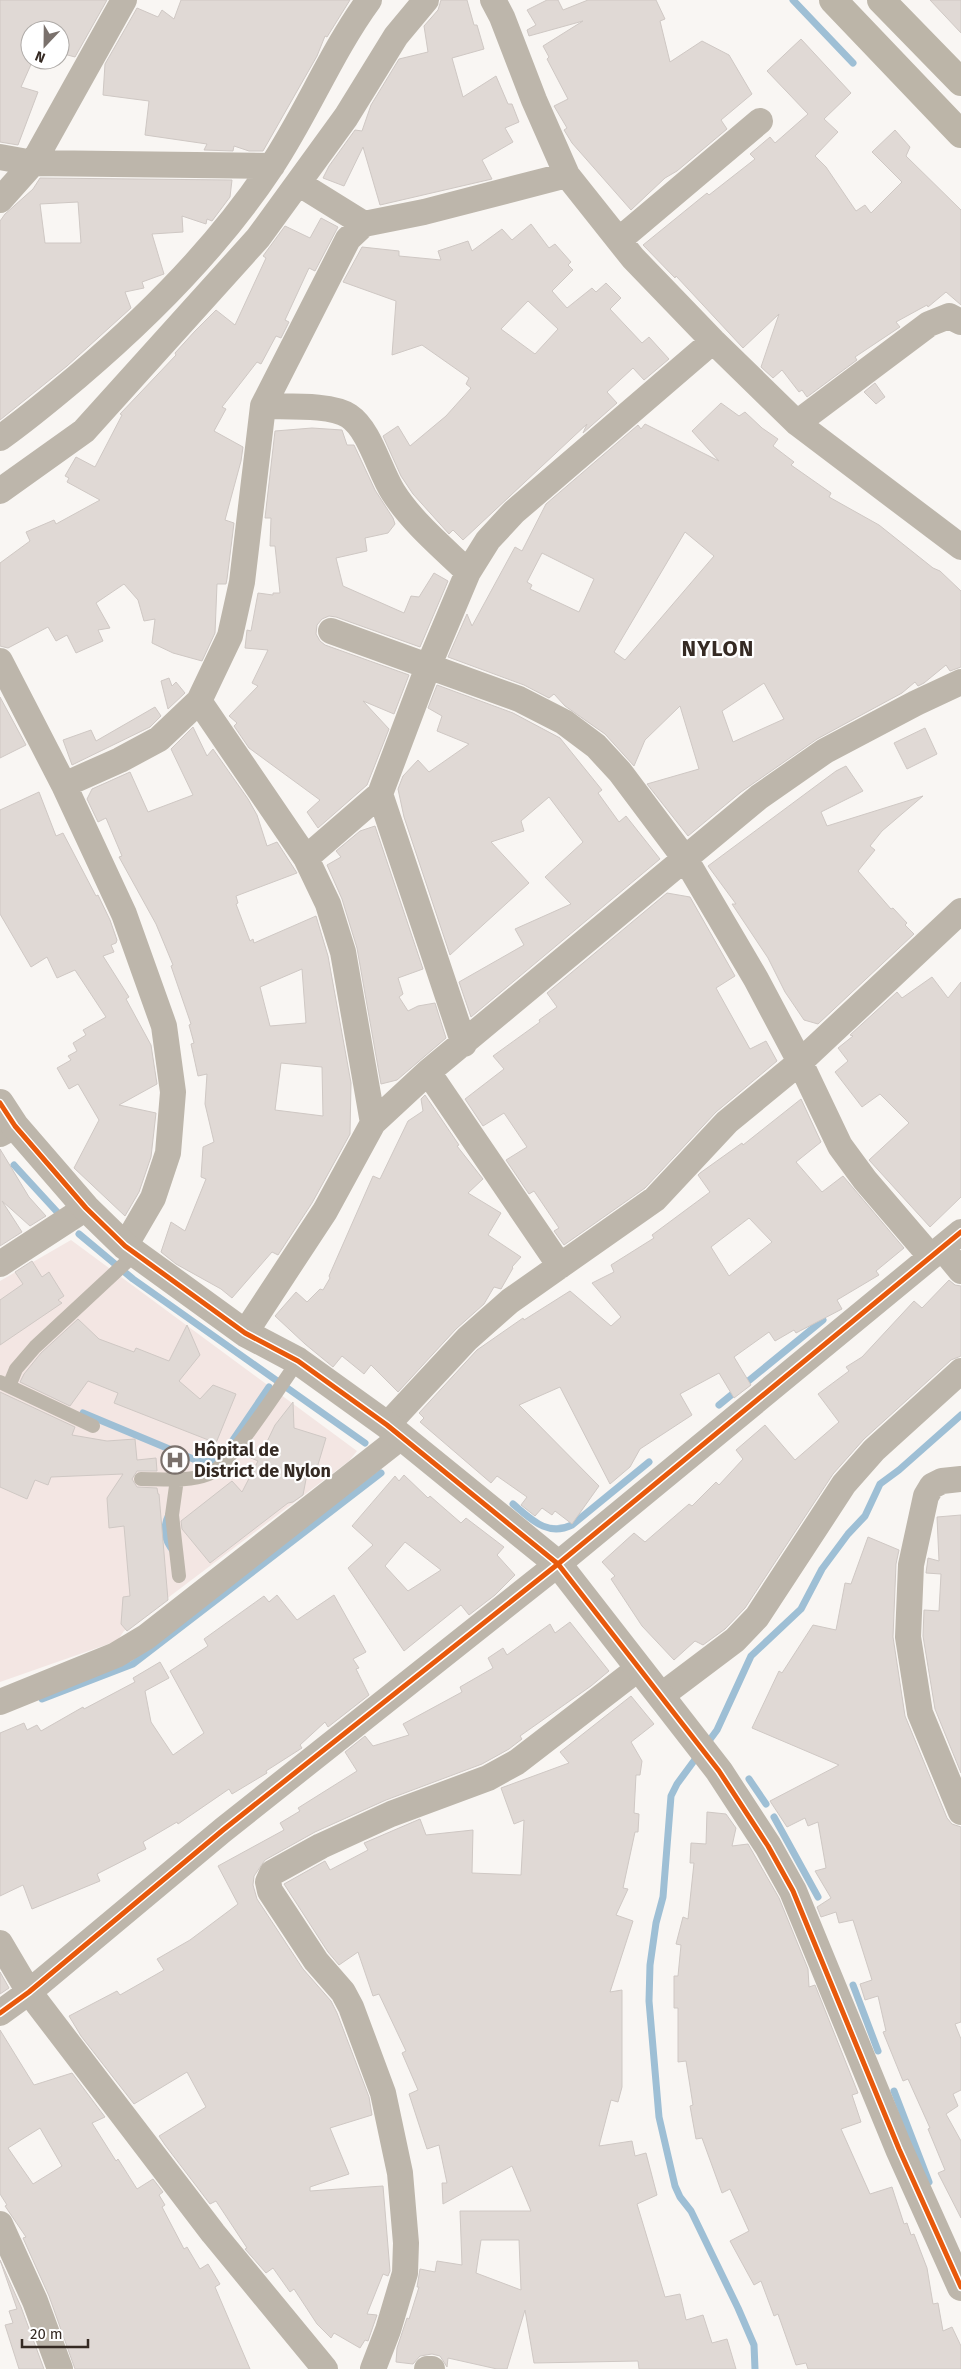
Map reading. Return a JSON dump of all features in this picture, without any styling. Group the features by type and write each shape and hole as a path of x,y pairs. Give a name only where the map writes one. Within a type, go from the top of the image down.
{"main road":[{"path":"833,0 961,134"},
{"path":"881,0 961,82"}],"street":[{"path":"0,200 33,163 124,0"},
{"path":"0,438 23,422 119,342 176,287 216,240 272,166 338,48 369,0"},
{"path":"0,492 84,431 258,238 346,117 396,36 426,0"},
{"path":"493,0 502,17 534,100 567,175 633,258 713,341 797,423 961,547"},
{"path":"619,240 760,121"},
{"path":"0,157 33,163 272,166"},
{"path":"64,785 120,760 159,739 199,702 230,636 242,582 263,406 348,239 364,224 424,212 567,175"},
{"path":"298,183 364,224"},
{"path":"797,423 929,324 949,316 961,322"},
{"path":"306,858 380,794 428,667 468,572 488,540 514,512 713,341"},
{"path":"263,406 334,410 349,416 360,426 393,492 418,523 468,572"},
{"path":"331,631 519,699 564,722 596,746 620,772 686,860 756,978 800,1062 840,1146 865,1180 945,1246 961,1272"},
{"path":"0,661 64,785 124,914 164,1026 174,1092 168,1153 152,1198 130,1250"},
{"path":"245,1333 326,1211 373,1123 428,1072 760,797 826,751 916,703 961,682"},
{"path":"199,702 306,858 328,904 343,952 373,1123"},
{"path":"380,794 464,1044"},
{"path":"0,1702 116,1655 146,1636 394,1431 467,1339 510,1302 655,1199 727,1122 800,1062 961,911"},
{"path":"428,1072 560,1266"},
{"path":"0,1103 8,1130 130,1250 245,1333 298,1360 394,1431 558,1564 719,1771 768,1846 793,1892 899,2149 961,2287"},
{"path":"0,1264 86,1208"},
{"path":"0,2013 29,1992 223,1830 558,1564 945,1246"},
{"path":"666,1702 735,1640 757,1617 844,1484 874,1450 961,1371"},
{"path":"961,1479 942,1481 932,1486 926,1496 911,1565 908,1637 920,1713 961,1812"},
{"path":"373,2369 396,2306 405,2273 406,2243 400,2173 384,2093 350,2007 342,1992 316,1961 298,1930 270,1891 268,1882 272,1873 321,1846 391,1814 488,1778 516,1762 639,1668"},
{"path":"0,1943 29,1992 213,2233 325,2369"},
{"path":"0,2224 36,2301 60,2369"}],"lane":[{"path":"93,1426 5,1384 16,1368 35,1347 130,1250"},
{"path":"141,1479 192,1479 212,1473 228,1459 298,1360"},
{"path":"177,1479 172,1515 179,1576"}],"shaded area":[{"name":"Hôpital de District de Nylon","path":"71,1240 357,1451 349,1461 124,1631 117,1641 0,1682 0,1281"}],"building":[{"path":"0,0 107,0 75,57 70,56 70,20 20,20 20,70 29,70 21,87 38,92 18,145 0,142"},
{"path":"181,0 350,0 327,37 325,36 317,56 263,151 249,151 234,146 233,151 204,150 207,144 145,135 149,101 103,95 105,64 137,8 158,17 162,10 174,19"},
{"path":"441,0 467,0 474,25 477,25 484,49 452,58 463,97 496,76 508,104 512,104 519,122 505,128 513,142 482,160 492,179 380,205 363,147 344,186 323,178 329,166 355,130 362,131 371,105 399,59 428,52 424,26 438,10"},
{"path":"547,0 558,0 563,10 588,0 656,0 665,19 660,21 670,62 702,41 729,55 752,94 721,120 727,129 677,171 665,178 631,210 572,143 564,130 567,128 554,106 568,99 547,59 549,57 543,46 583,21 529,36 527,30 536,25 527,10"},
{"path":"930,0 961,0 961,33"},
{"path":"801,39 851,93 824,119 838,132 815,156 826,167 856,211 865,205 871,213 902,182 872,152 895,130 910,147 906,156 961,210 961,305 946,292 928,307 927,305 896,322 900,327 855,357 857,360 807,397 802,390 799,392 782,370 773,378 761,367 779,314 743,348 676,276 675,278 643,245 707,193 709,195 755,159 750,154 770,137 775,143 808,114 767,71"},
{"path":"40,178 232,180 230,197 212,221 207,219 206,224 182,216 183,232 152,234 164,274 142,282 144,288 125,292 131,308 67,366 0,420 0,221 5,214 33,189","holes":["78,202 81,243 45,243 40,204"]},
{"path":"321,218 338,227 315,271 309,268 285,320 289,322 281,338 276,336 261,364 257,362 222,407 226,409 214,431 243,447 225,520 234,523 227,579 226,584 217,584 215,633 202,661 173,653 152,643 155,619 144,621 138,600 124,584 96,603 110,628 98,630 103,641 76,653 67,635 56,641 48,627 8,648 0,646 0,563 30,541 26,532 54,520 56,524 100,500 67,482 69,478 65,476 76,457 95,467 122,415 120,414 176,355 175,353 195,331 216,310 235,325 266,258 263,256 285,226 310,238"},
{"path":"531,224 549,248 555,244 571,262 568,265 573,270 552,291 567,308 592,288 596,292 606,283 621,298 610,309 642,343 649,337 669,359 644,380 633,368 607,392 617,403 583,433 587,424 463,540 453,530 449,534 413,494 401,476 383,436 398,426 410,446 446,416 471,388 466,384 469,378 422,345 392,355 396,301 343,282 362,247 399,251 399,256 441,260 438,251 468,241 472,251 502,229 512,240","holes":["528,301 558,329 535,354 501,329"]},
{"path":"875,383 885,397 876,404 864,392"},
{"path":"721,403 739,416 745,412 762,428 778,439 773,446 794,462 791,465 831,493 829,497 879,525 933,568 940,571 961,591 961,667 950,671 946,665 924,683 918,686 915,682 902,693 817,739 741,792 688,836 647,784 699,769 680,706 645,740 634,766 605,734 565,706 554,694 549,698 524,685 448,657 467,614 472,626 515,547 522,551 546,504 638,425 641,429 645,424 719,461 692,431","holes":["685,532 714,556 625,660 614,652","542,553 594,579 579,612 530,589 532,585 527,582","764,683 784,719 733,742 722,711"]},
{"path":"312,428 342,430 347,445 354,445 375,490 395,524 388,533 365,538 367,551 336,558 343,586 404,613 411,596 419,597 434,573 448,581 420,647 336,617 329,616 322,619 317,625 316,634 325,645 409,675 394,714 363,701 389,729 367,785 318,828 307,812 320,800 249,748 234,726 237,723 229,716 258,686 252,683 268,650 245,648 247,630 251,631 258,593 273,595 273,593 280,593 275,546 270,546 271,518 265,518 275,431"},
{"path":"169,678 172,686 176,682 185,693 168,709 161,681"},
{"path":"437,685 513,713 560,738 602,790 598,793 619,822 626,816 660,859 471,1017 459,982 524,945 515,929 571,904 545,877 583,842 549,797 521,821 524,831 491,842 529,883 450,955 404,817 398,789 403,776 418,760 429,772 469,744 437,731 442,716 428,708"},
{"path":"0,697 26,745 0,758"},
{"path":"155,707 161,716 150,727 72,765 63,740 91,730 96,741"},
{"path":"193,727 207,756 213,749 248,799 257,815 267,846 277,842 297,873 236,896 238,903 236,904 250,941 253,939 254,943 316,916 328,956 351,1083 350,1134 312,1203 278,1255 272,1252 232,1298 221,1289 176,1264 161,1252 171,1222 185,1231 206,1179 201,1177 203,1147 214,1142 205,1104 207,1074 198,1076 191,1044 194,1043 189,1025 191,1024 171,966 173,965 156,924 119,857 122,856 106,818 98,822 87,799 92,789 130,772 148,812 193,795 171,749","holes":["302,969 306,1023 270,1026 260,987","281,1063 322,1067 323,1116 275,1110"]},
{"path":"925,728 937,754 907,769 894,743"},
{"path":"846,766 863,791 821,812 827,826 923,796 882,831 870,846 875,850 858,871 891,909 893,908 907,923 905,925 914,934 818,1024 804,1020 785,992 768,958 732,904 736,904 708,866 836,771"},
{"path":"39,792 56,836 63,833 110,920 117,940 116,943 111,945 114,952 103,956 129,997 126,999 151,1045 157,1084 119,1105 156,1113 151,1157 139,1192 125,1216 74,1168 99,1120 78,1084 69,1089 57,1068 71,1060 68,1056 77,1051 73,1043 86,1035 83,1030 106,1017 75,970 57,978 47,957 31,967 0,914 0,810"},
{"path":"375,826 423,969 398,978 403,994 399,997 408,1011 418,1006 435,1003 446,1038 397,1080 381,1084 357,948 342,899 327,865 341,857 336,851 360,831"},
{"path":"667,893 690,897 735,976 716,988 750,1049 766,1041 777,1061 716,1112 645,1188 564,1245 554,1231 559,1228 534,1191 529,1194 506,1160 527,1147 504,1113 483,1126 465,1099 504,1069 493,1056 540,1022 539,1020 557,1007 547,993"},
{"path":"932,977 948,998 961,982 961,1197 930,1227 869,1160 909,1123 880,1094 862,1107 835,1072 848,1061 838,1048 853,1036 850,1035 897,992 902,998"},
{"path":"425,1095 459,1145 457,1146 483,1179 468,1193 501,1213 488,1235 521,1257 512,1267 501,1289 494,1287 484,1304 456,1329 398,1392 371,1365 364,1374 342,1356 333,1367 275,1316 296,1292 307,1302 320,1289 323,1290 330,1278 329,1276 373,1176 380,1179 408,1121 423,1111 421,1099"},
{"path":"801,1099 821,1142 796,1162 822,1192 843,1176 904,1248 876,1271 879,1275 837,1300 842,1309 796,1333 794,1330 775,1341 769,1332 734,1357 751,1385 734,1398 719,1373 680,1394 692,1415 640,1449 630,1467 610,1484 560,1387 519,1405 599,1486 572,1524 555,1511 552,1515 542,1508 535,1516 521,1505 527,1497 497,1476 491,1483 420,1422 424,1418 419,1413 477,1350 523,1318 524,1320 570,1291 611,1326 621,1317 592,1283 614,1272 611,1265 654,1238 652,1235 710,1192 698,1175 742,1143 743,1145","holes":["749,1218 772,1242 729,1276 711,1247"]},
{"path":"0,1149 29,1197 46,1216 30,1226 2,1201 22,1232 0,1246"},
{"path":"32,1261 42,1277 49,1272 64,1296 58,1300 62,1303 0,1345 0,1300 23,1284 15,1272"},
{"path":"949,1280 955,1285 961,1286 961,1356 951,1360 864,1439 833,1474 745,1608 725,1629 703,1645 695,1641 674,1660 642,1626 611,1579 615,1576 602,1562 634,1533 645,1542 689,1504 692,1506 716,1482 719,1485 743,1459 736,1450 765,1425 795,1460 839,1422 818,1394 849,1371 846,1367 862,1357 914,1301 922,1308"},
{"path":"78,1319 99,1339 134,1352 136,1348 169,1361 187,1325 200,1355 179,1381 200,1399 213,1385 236,1394 216,1443 114,1403 118,1393 88,1381 70,1406 20,1382 41,1353"},
{"path":"0,1392 75,1427 72,1435 107,1441 135,1439 137,1460 156,1458 157,1471 137,1471 132,1479 137,1487 157,1488 159,1494 168,1600 127,1631 121,1624 123,1597 130,1596 124,1526 109,1528 107,1498 123,1474 51,1477 48,1485 35,1480 27,1499 0,1487"},
{"path":"293,1402 294,1428 326,1438 314,1478 307,1474 303,1495 288,1503 210,1563 182,1529 181,1521 232,1481 242,1492 258,1461 242,1454 245,1451 263,1450 275,1425"},
{"path":"404,1475 428,1498 430,1496 461,1523 466,1518 504,1547 497,1555 515,1575 495,1595 469,1615 461,1605 404,1651 348,1568 373,1545 352,1526 395,1476 399,1481","holes":["405,1542 441,1570 408,1591 385,1566"]},
{"path":"961,1515 961,1773 935,1709 923,1636 924,1610 939,1611 941,1574 926,1573 928,1558 939,1561 937,1517"},
{"path":"868,1537 899,1550 896,1564 893,1637 905,1716 947,1818 952,1824 961,1827 961,2022 955,2024 961,2039 961,2090 953,2094 958,2106 946,2114 961,2141 961,2218 938,2173 945,2170 928,2129 930,2128 908,2079 903,2081 883,2032 886,2031 878,1996 865,2000 860,1984 872,1980 853,1920 839,1923 836,1912 821,1917 817,1907 831,1898 815,1871 826,1868 818,1822 808,1826 805,1818 787,1827 770,1801 839,1765 752,1728 779,1671 782,1673 813,1625 836,1630 845,1583 851,1584"},
{"path":"277,1595 297,1620 334,1595 366,1652 353,1659 359,1668 356,1669 369,1695 328,1727 325,1722 300,1745 302,1748 266,1771 267,1773 232,1794 229,1789 178,1824 177,1822 143,1842 146,1849 97,1874 100,1881 32,1909 23,1885 0,1896 0,1733 24,1723 27,1730 37,1725 41,1731 83,1707 84,1709 135,1682 133,1678 160,1662 169,1678 145,1691 151,1722 173,1755 204,1733 170,1671 208,1646 204,1639 264,1596 269,1602"},
{"path":"570,1622 609,1671 591,1686 520,1736 522,1739 509,1749 482,1764 386,1800 315,1832 265,1860 254,1876 253,1885 257,1899 303,1969 331,2001 369,2097 372,2115 330,2128 349,2174 310,2187 310,2191 383,2186 390,2271 388,2276 383,2274 367,2314 377,2315 368,2341 365,2340 360,2348 334,2333 331,2338 317,2324 294,2289 290,2292 273,2268 266,2273 245,2249 247,2248 216,2201 210,2204 159,2136 206,2107 187,2072 134,2104 81,2036 69,2016 117,1991 120,1995 164,1970 157,1959 190,1940 238,1904 218,1866 284,1830 280,1823 300,1811 298,1808 357,1771 345,1752 365,1736 373,1746 409,1735 403,1724 462,1692 460,1687 493,1668 488,1658 503,1648 507,1655 550,1624 555,1633"},
{"path":"631,1696 654,1724 631,1742 642,1761 640,1775 636,1775 634,1813 639,1814 638,1832 635,1832 623,1888 628,1889 616,1915 633,1921 610,1992 622,1990 622,2087 618,2102 611,2100 599,2146 632,2141 635,2156 646,2153 657,2195 637,2204 665,2297 680,2294 686,2320 703,2315 712,2343 727,2339 736,2369 639,2369 638,2361 534,2363 525,2310 507,2369 497,2369 448,2358 447,2367 440,2356 432,2354 420,2356 413,2364 396,2362 397,2348 419,2287 417,2287 420,2269 435,2272 437,2261 462,2265 460,2211 531,2211 512,2166 443,2204 442,2183 447,2183 439,2145 427,2149 409,2094 418,2090 402,2053 406,2051 379,1994 373,1996 358,1952 339,1965 328,1952 284,1884 325,1861 330,1870 368,1850 364,1843 420,1819 426,1835 473,1830 472,1873 521,1875 524,1820 514,1824 501,1788 569,1763 560,1752","holes":["481,2240 519,2240 521,2290 476,2273"]},
{"path":"707,1812 726,1814 736,1828 732,1846 748,1844 779,1898 808,1969 809,1987 815,1985 858,2093 852,2095 861,2122 841,2129 870,2194 892,2187 904,2224 907,2223 911,2235 914,2234 927,2268 933,2304 938,2303 943,2331 952,2327 961,2346 961,2369 808,2369 806,2363 796,2365 778,2314 774,2316 761,2281 754,2285 730,2241 749,2231 730,2189 722,2193 702,2138 696,2139 690,2106 693,2105 686,2061 678,2062 678,2008 674,2008 674,1976 678,1976 681,1945 676,1944 683,1917 688,1919 694,1863 690,1863 691,1843 706,1844"},
{"path":"0,1972 9,1988 0,1994"},
{"path":"0,2030 34,2085 72,2073 105,2117 92,2123 116,2161 118,2159 137,2189 153,2179 163,2192 159,2195 165,2205 162,2207 184,2249 187,2247 200,2269 208,2264 220,2284 215,2287 250,2369 75,2369 49,2296 23,2238 26,2237 5,2206 7,2205 0,2194","holes":["40,2128 62,2166 33,2184 8,2148"]},
{"path":"0,2260 21,2307 44,2369 19,2369 5,2325 13,2323 9,2311 17,2309"}],"waterway":[{"path":"793,0 853,63"},
{"path":"14,1165 59,1214"},
{"path":"79,1234 133,1279 365,1443"},
{"path":"719,1405 823,1320"},
{"path":"83,1413 198,1461 218,1462 269,1387"},
{"path":"706,1745 717,1730 751,1656 801,1609 822,1569 848,1534 865,1516 880,1484 899,1470 961,1415"},
{"path":"513,1504 540,1525 547,1528 563,1528 572,1525 649,1462"},
{"path":"42,1699 133,1664 381,1473"},
{"path":"169,1514 165,1525 165,1534 174,1552"},
{"path":"699,1754 677,1784 671,1796 663,1897 656,1923 650,1965 649,2001 659,2117 675,2186 680,2197 691,2211 738,2308 754,2345 755,2369"},
{"path":"749,1779 766,1804"},
{"path":"774,1817 818,1897"},
{"path":"853,1985 878,2051"},
{"path":"894,2091 929,2182"}],"cycle path":[{"path":"0,1103 15,1126 86,1208 125,1246 245,1333 298,1361 387,1425 558,1564 719,1771 768,1846 793,1891 899,2149 961,2287"},
{"path":"0,2013 29,1992 223,1830 558,1564 961,1232"}],"place":[{"name":"Hôpital de District de Nylon","path":"175,1460"}],"district":[{"name":"NYLON","path":"718,648"}]}
